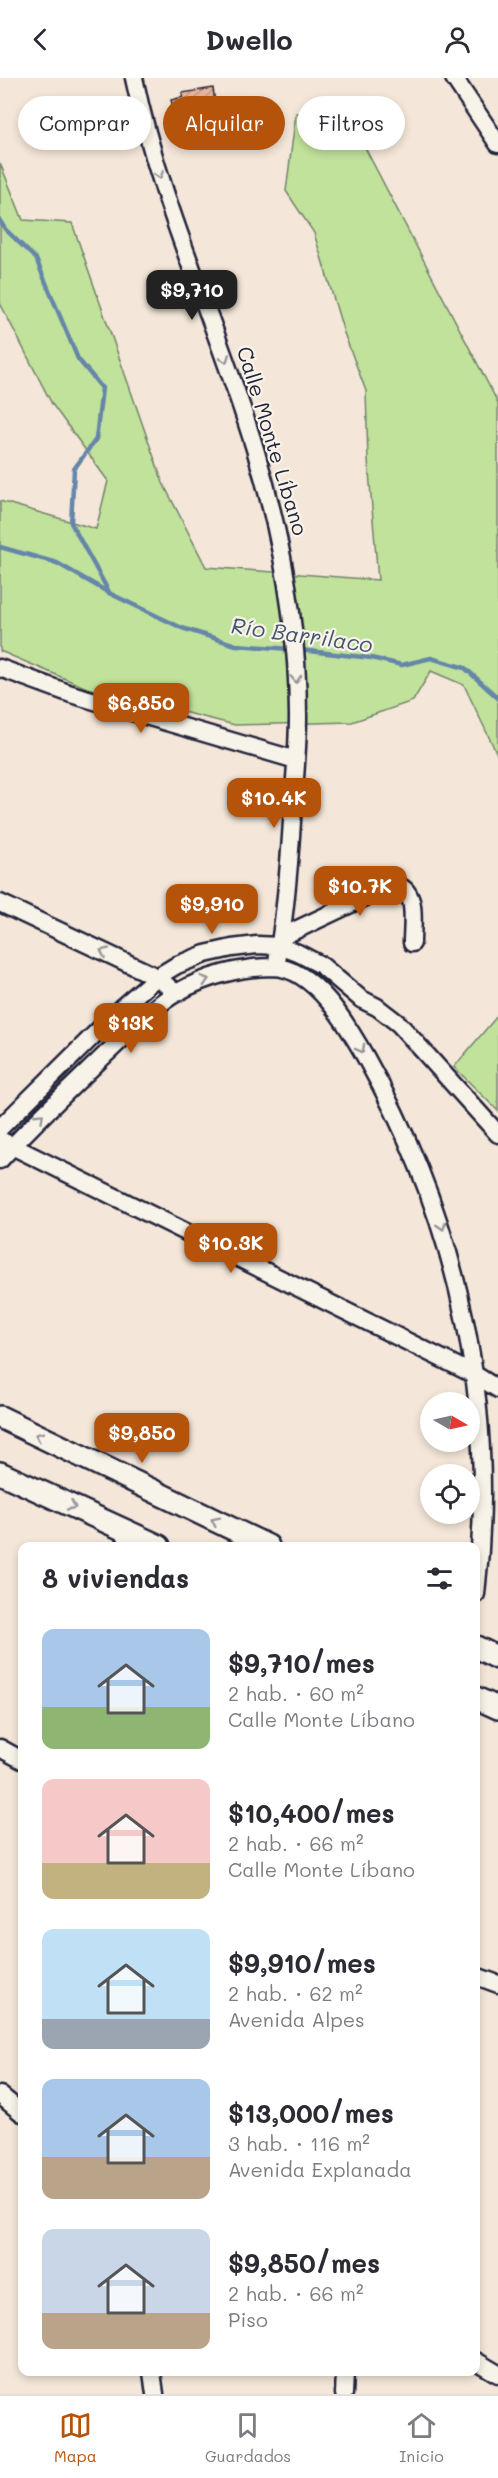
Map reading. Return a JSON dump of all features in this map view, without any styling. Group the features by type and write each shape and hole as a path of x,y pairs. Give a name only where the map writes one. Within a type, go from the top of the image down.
{"main road":[{"path":"0,1417 260,1542"},
{"path":"0,1473 127,1539"},
{"path":"480,1649 498,1658"},
{"path":"480,1700 498,1708"}],"street":[{"name":"Calle Monte Líbano","path":"134,78 158,176 237,391 270,502 283,558 295,656 298,715 281,942 276,967"},
{"path":"454,78 498,144"},
{"path":"0,668 71,694 296,760"},
{"path":"0,1128 122,1007 157,977 177,965 205,954 232,948 281,942 393,884 402,886 412,898 412,943"},
{"path":"0,903 157,977 176,993"},
{"path":"281,942 321,965 361,999 377,1006 399,1024 498,1134"},
{"path":"0,1160 6,1144 140,1022 176,993 195,983 220,975 276,967 295,974 313,985 350,1030 389,1099 432,1198 457,1273 469,1322 482,1420 485,1481 480,1553"},
{"path":"339,1014 361,999"},
{"path":"6,1144 477,1376 498,1389"},
{"path":"0,1749 18,1758"},
{"path":"480,1977 498,1984"},
{"path":"0,2095 18,2110"},
{"path":"480,2363 498,2374"},
{"path":"153,2376 155,2394"},
{"path":"344,2394 345,2376"}],"green space":[{"path":"296,113 297,150 366,150 498,403 498,756 464,685 431,671 413,701 352,722 235,725 87,688 0,651 0,501 96,529 108,481 52,404 0,303 0,163 23,220 72,223 163,483 206,567 378,580 368,460 366,391 344,333 314,233 286,191"},
{"path":"498,1015 498,1111 454,1067"}],"building":[{"path":"213,88 214,96 183,96 182,93"}],"waterway":[{"path":"0,221 5,229 36,259 78,359 102,388 96,439 74,469 71,523 109,592"},
{"name":"Río Barrilaco","path":"0,547 57,563 111,594 182,628 236,645 291,649"},
{"name":"Río Barrilaco","path":"300,650 371,658 402,665 431,658 465,668 498,698"}]}
